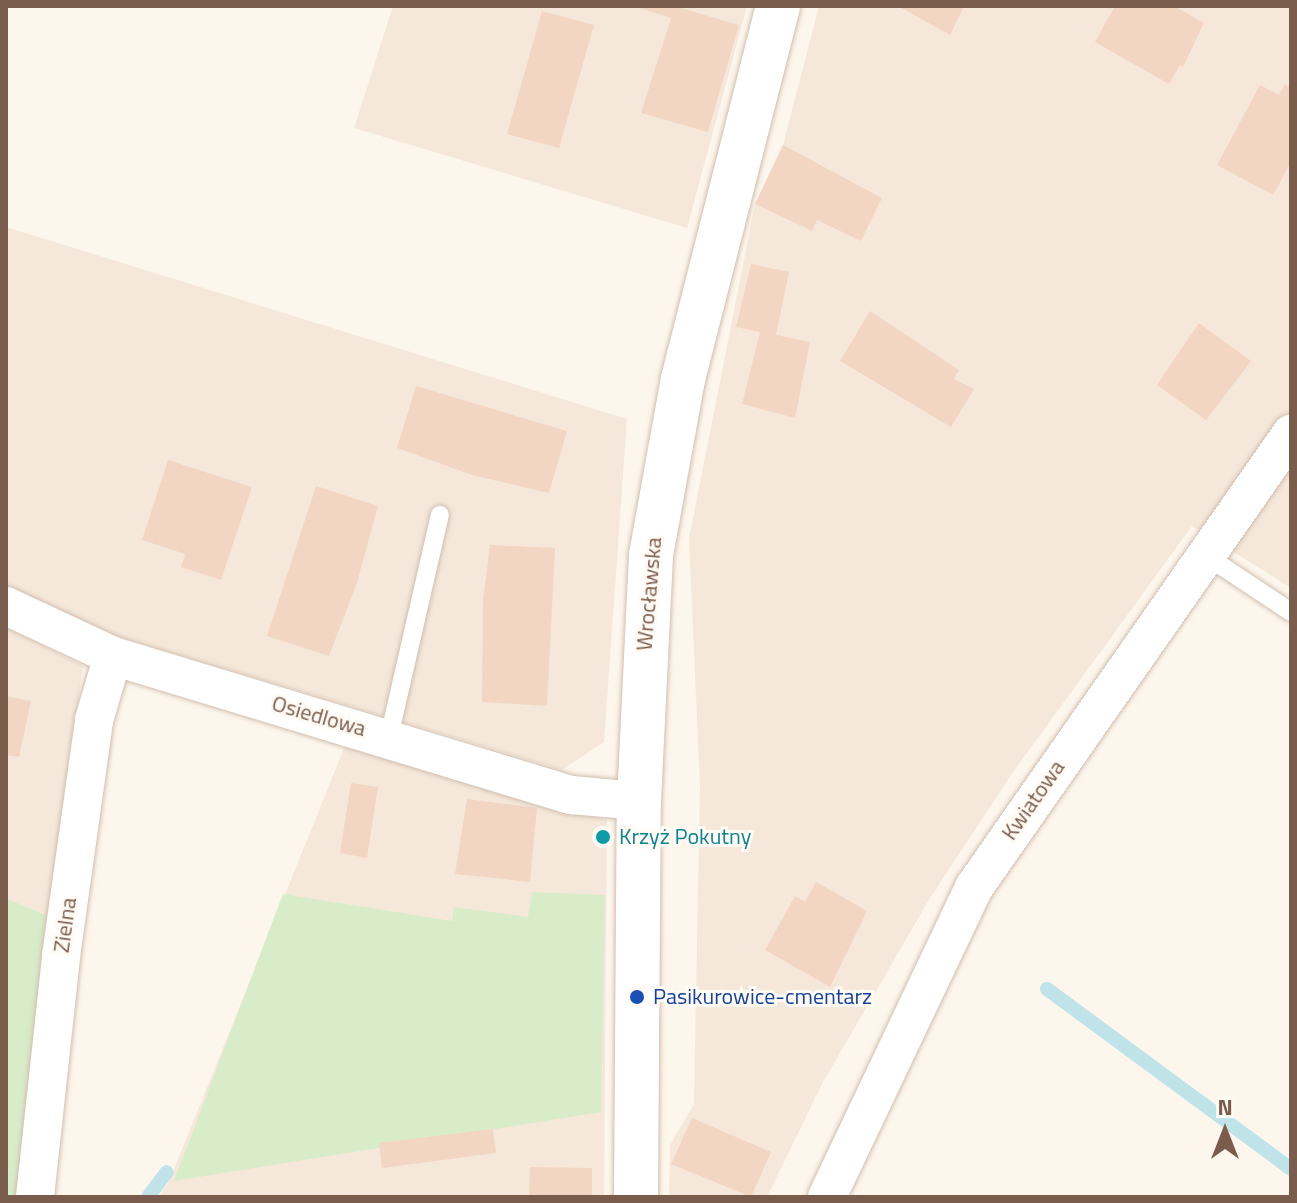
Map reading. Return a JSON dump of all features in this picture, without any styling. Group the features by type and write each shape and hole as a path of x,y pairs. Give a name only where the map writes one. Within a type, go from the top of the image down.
{"street":[{"name":"Wrocławska","path":"636,1197 639,801 645,622 659,486 778,6"},
{"name":"Kwiatowa","path":"827,1197 975,886 1015,822 1208,557 1291,434"},
{"name":"Osiedlowa","path":"6,606 113,656 389,737 571,795 639,801"},
{"name":"Zielna","path":"35,1197 87,767 94,720 113,656"}],"lane":[{"path":"389,737 440,515"},
{"path":"1208,557 1291,612"}],"shaded area":[{"path":"393,6 747,6 687,228 354,128"},
{"path":"819,6 1291,6 1291,588 1192,526 1011,775 927,903 822,1084 767,1197 669,1197 670,1145 694,1104 700,785 689,539 755,204 783,145"},
{"path":"6,227 627,419 604,742 562,770 80,625 6,586"},
{"path":"6,627 83,666 48,916 6,898"},
{"path":"345,746 607,820 604,1197 158,1197 168,1184"}],"green space":[{"path":"532,892 605,895 601,1112 174,1181 283,894 452,921 454,907 528,917"},
{"path":"6,898 48,916 18,1197 6,1197"}],"building":[{"path":"633,6 674,6 739,25 708,132 641,113 671,18"},
{"path":"898,6 964,6 950,35"},
{"path":"1115,6 1176,7 1204,23 1183,67 1180,65 1169,84 1095,42"},
{"path":"542,11 594,25 559,148 507,134"},
{"path":"1285,84 1291,88 1291,162 1273,195 1217,165 1260,85 1279,95"},
{"path":"783,145 882,198 861,241 817,220 812,231 755,204"},
{"path":"751,264 789,272 776,335 810,342 795,418 742,404 760,332 736,327"},
{"path":"870,311 959,370 954,379 974,389 951,427 840,361"},
{"path":"1199,323 1251,361 1206,420 1157,385"},
{"path":"416,386 567,431 549,493 472,475 397,448"},
{"path":"168,460 252,487 221,580 181,567 185,554 142,540"},
{"path":"316,486 378,506 357,583 329,656 267,636"},
{"path":"490,545 555,548 547,706 482,702 483,600"},
{"path":"6,696 31,701 19,757 6,755"},
{"path":"351,783 378,787 367,858 340,853"},
{"path":"467,799 537,808 530,882 455,874"},
{"path":"816,882 867,911 830,987 765,950 795,896 805,902"},
{"path":"692,1118 771,1152 751,1197 671,1164"},
{"path":"493,1129 496,1153 382,1168 379,1143"},
{"path":"530,1167 592,1168 592,1197 529,1197"}],"waterway":[{"path":"1047,989 1291,1169"},
{"path":"148,1197 167,1172"}],"place":[{"name":"Krzyż Pokutny","path":"603,837"},
{"name":"Pasikurowice-cmentarz","path":"637,997"}]}
